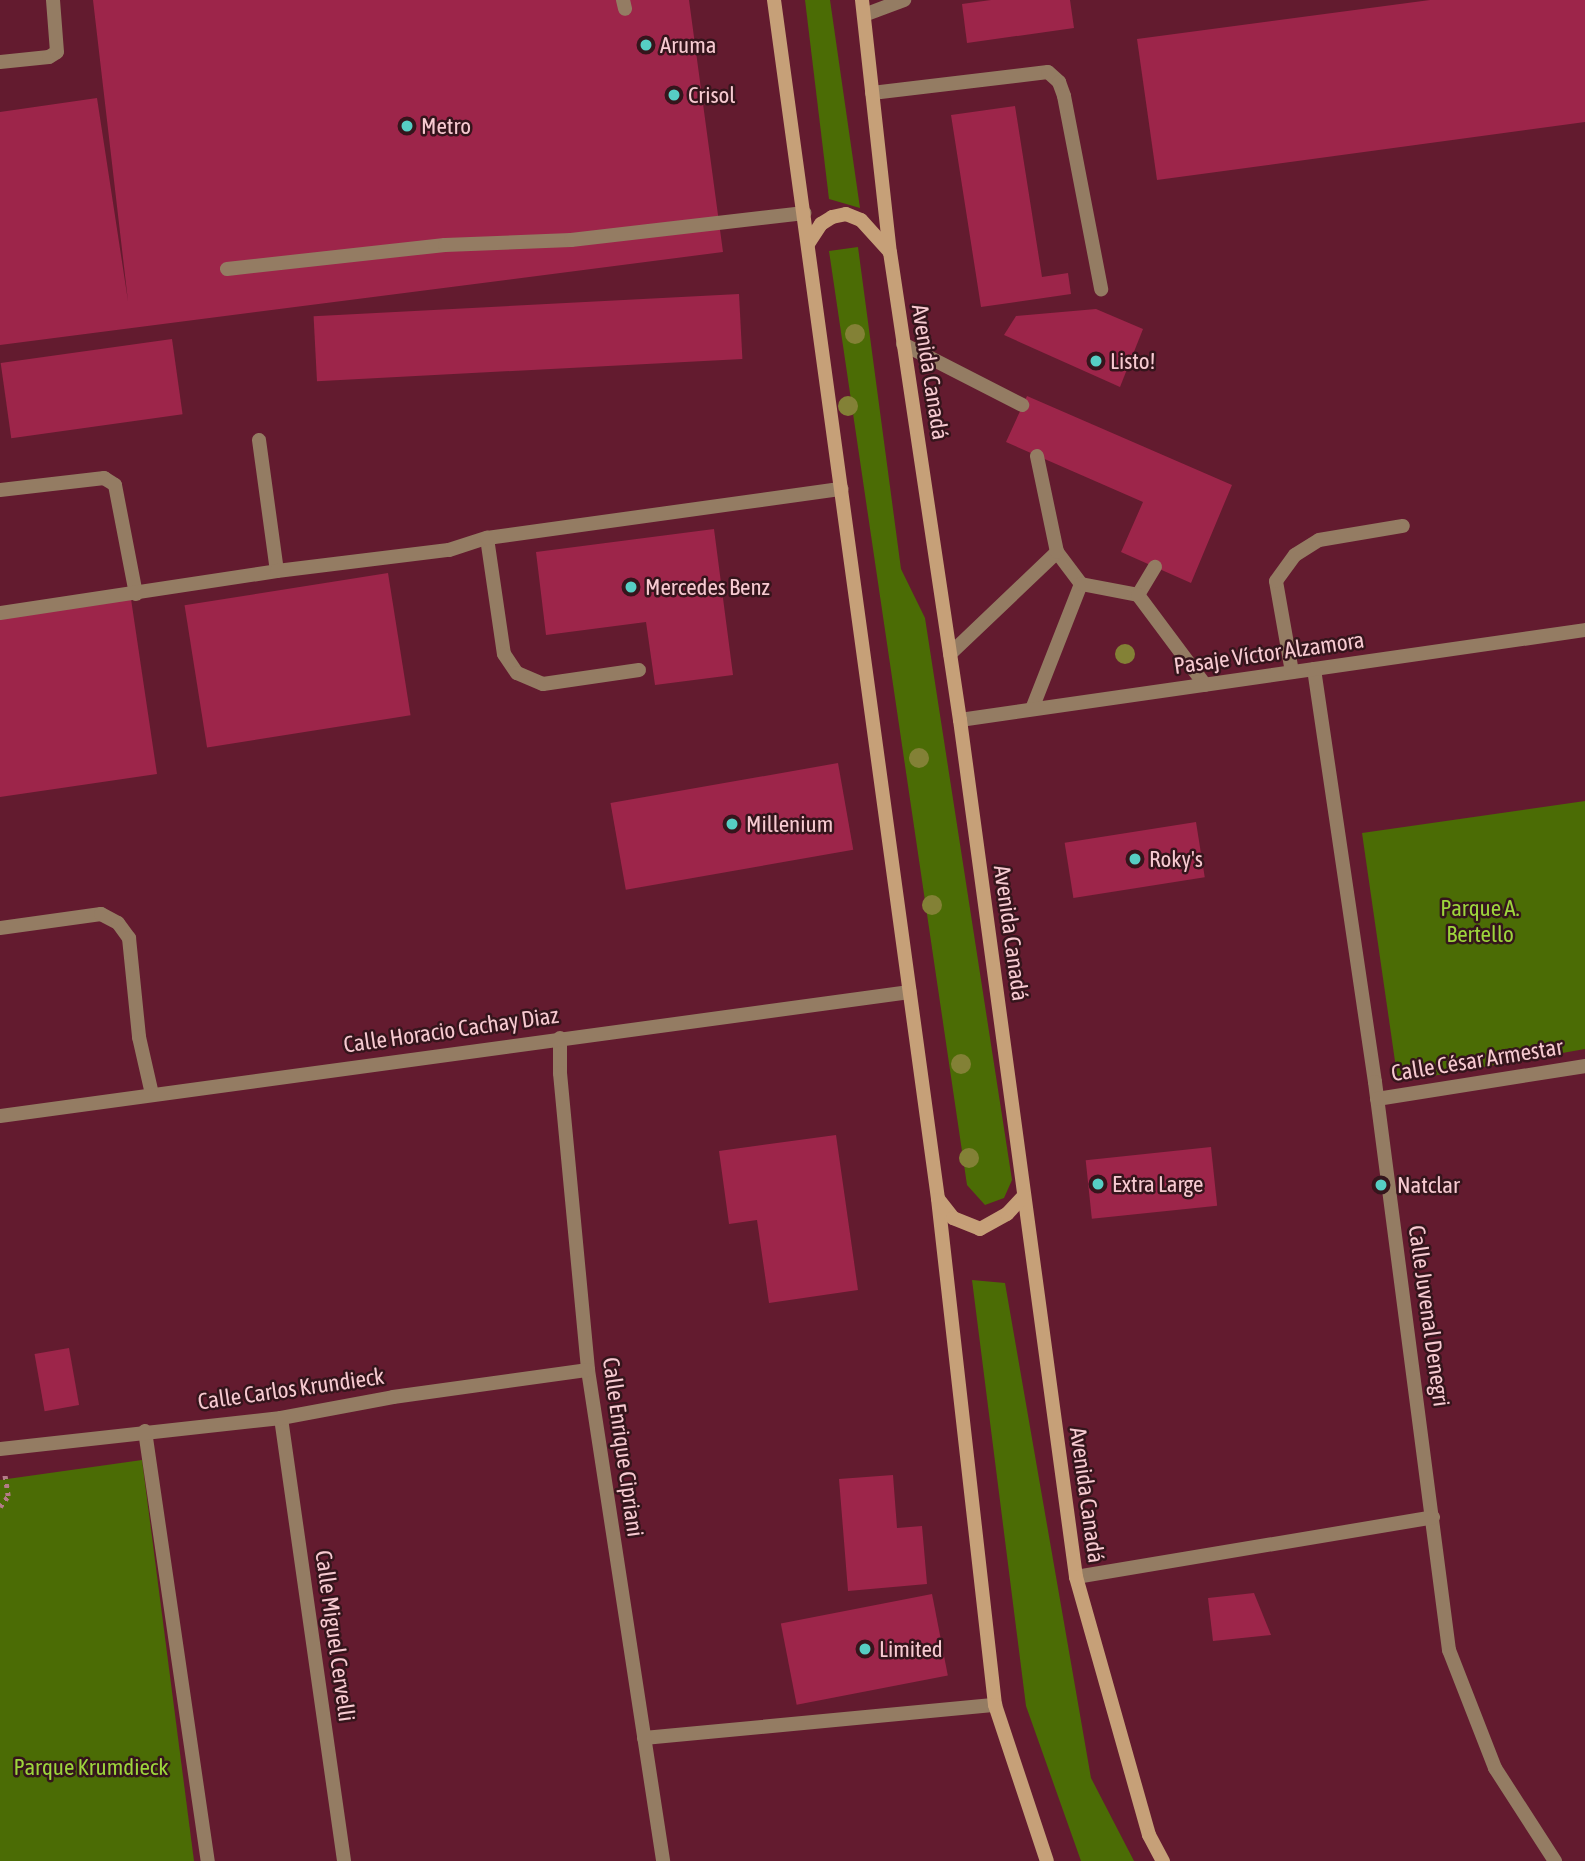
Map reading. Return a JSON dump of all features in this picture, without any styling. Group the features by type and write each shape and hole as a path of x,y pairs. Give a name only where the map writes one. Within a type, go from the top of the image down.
{"main road":[{"path":"774,0 938,1199 995,1705 1047,1861"},
{"name":"Avenida Canadá","path":"863,7 890,252 960,720 1076,1577 1149,1835 1163,1861"},
{"path":"808,244 821,223 846,214 861,220 890,252"},
{"path":"938,1199 953,1218 980,1229 1007,1214 1024,1196"}],"street":[{"path":"0,62 49,57 57,52 53,0"},
{"path":"863,7 904,0"},
{"path":"872,93 1048,72 1059,82 1064,96 1101,289"},
{"path":"227,269 446,245 571,240 804,213"},
{"path":"903,344 1022,405"},
{"path":"259,440 277,571"},
{"path":"1037,456 1057,552 1081,584 1138,595 1205,685"},
{"path":"0,490 104,478 115,485 120,494 136,594"},
{"path":"0,613 277,571 449,550 486,538 842,489"},
{"path":"1292,672 1276,581 1295,555 1319,540 1403,526"},
{"path":"486,538 504,654 517,673 543,684 639,670"},
{"path":"950,654 1057,552"},
{"path":"1138,595 1155,567"},
{"path":"1032,709 1081,584"},
{"name":"Pasaje Víctor Alzamora","path":"960,720 1585,630"},
{"name":"Calle Juvenal Denegri","path":"1314,669 1377,1099 1449,1650 1495,1768 1555,1861"},
{"path":"0,928 101,914 118,923 129,938 139,1037 152,1094"},
{"name":"Calle Horacio Cachay Diaz","path":"0,1116 909,992"},
{"name":"Calle Enrique Cipriani","path":"560,1038 560,1073 588,1370 663,1861"},
{"name":"Calle César Armestar","path":"1377,1099 1585,1066"},
{"name":"Calle Carlos Krundieck","path":"0,1448 281,1418 393,1397 588,1370"},
{"name":"Calle Miguel Cervelli","path":"281,1418 345,1861"},
{"path":"145,1431 208,1861"},
{"path":"1076,1577 1433,1517"},
{"path":"644,1738 995,1705"}],"path":[{"path":"0,1448 8,1496 0,1507"}],"green space":[{"path":"805,0 830,0 860,208 829,199"},
{"path":"858,247 901,569 925,618 1012,1180 1004,1198 985,1205 967,1185 829,251"},
{"name":"Parque A. Bertello","path":"1585,801 1585,1049 1398,1082 1362,833"},
{"path":"972,1280 1005,1283 1091,1778 1134,1861 1081,1861 1026,1706"},
{"name":"Parque Krumdieck","path":"142,1460 194,1861 0,1861 0,1480"}],"building":[{"name":"Metro","path":"93,0 689,0 723,252 0,345 0,112 97,98 128,301"},
{"path":"991,0 1070,0 1074,28 967,43 962,4"},
{"path":"1430,0 1585,0 1585,122 1157,180 1137,39"},
{"path":"1015,106 1042,277 1068,273 1071,294 981,307 951,115"},
{"path":"739,294 742,359 317,381 314,316"},
{"name":"Listo!","path":"1096,309 1143,329 1120,387 1004,335 1016,316"},
{"path":"172,339 183,414 11,438 1,363"},
{"path":"1027,396 1232,485 1191,583 1121,552 1143,502 1006,442"},
{"name":"Mercedes Benz","path":"714,529 733,675 655,685 646,622 546,635 536,552"},
{"path":"388,573 411,715 207,747 185,605"},
{"path":"131,599 157,774 0,797 0,618"},
{"name":"Millenium","path":"838,763 853,850 626,890 611,803"},
{"name":"Roky's","path":"1196,822 1205,877 1073,898 1065,843"},
{"path":"836,1135 858,1290 769,1303 757,1220 729,1224 719,1151"},
{"path":"1211,1147 1217,1206 1092,1219 1086,1160"},
{"path":"69,1348 79,1405 45,1411 35,1354"},
{"path":"893,1475 897,1528 922,1526 927,1584 848,1591 839,1479"},
{"path":"1254,1593 1271,1635 1213,1641 1208,1598"},
{"name":"Limited","path":"932,1594 948,1675 797,1705 781,1623"}],"place":[{"name":"Aruma","path":"646,45"},
{"name":"Crisol","path":"674,95"},
{"name":"Metro","path":"407,126"},
{"name":"Listo!","path":"1096,361"},
{"name":"Mercedes Benz","path":"631,587"},
{"name":"Millenium","path":"732,824"},
{"name":"Roky's","path":"1135,859"},
{"name":"Extra Large","path":"1098,1184"},
{"name":"Natclar","path":"1381,1185"},
{"name":"Limited","path":"865,1649"}]}
